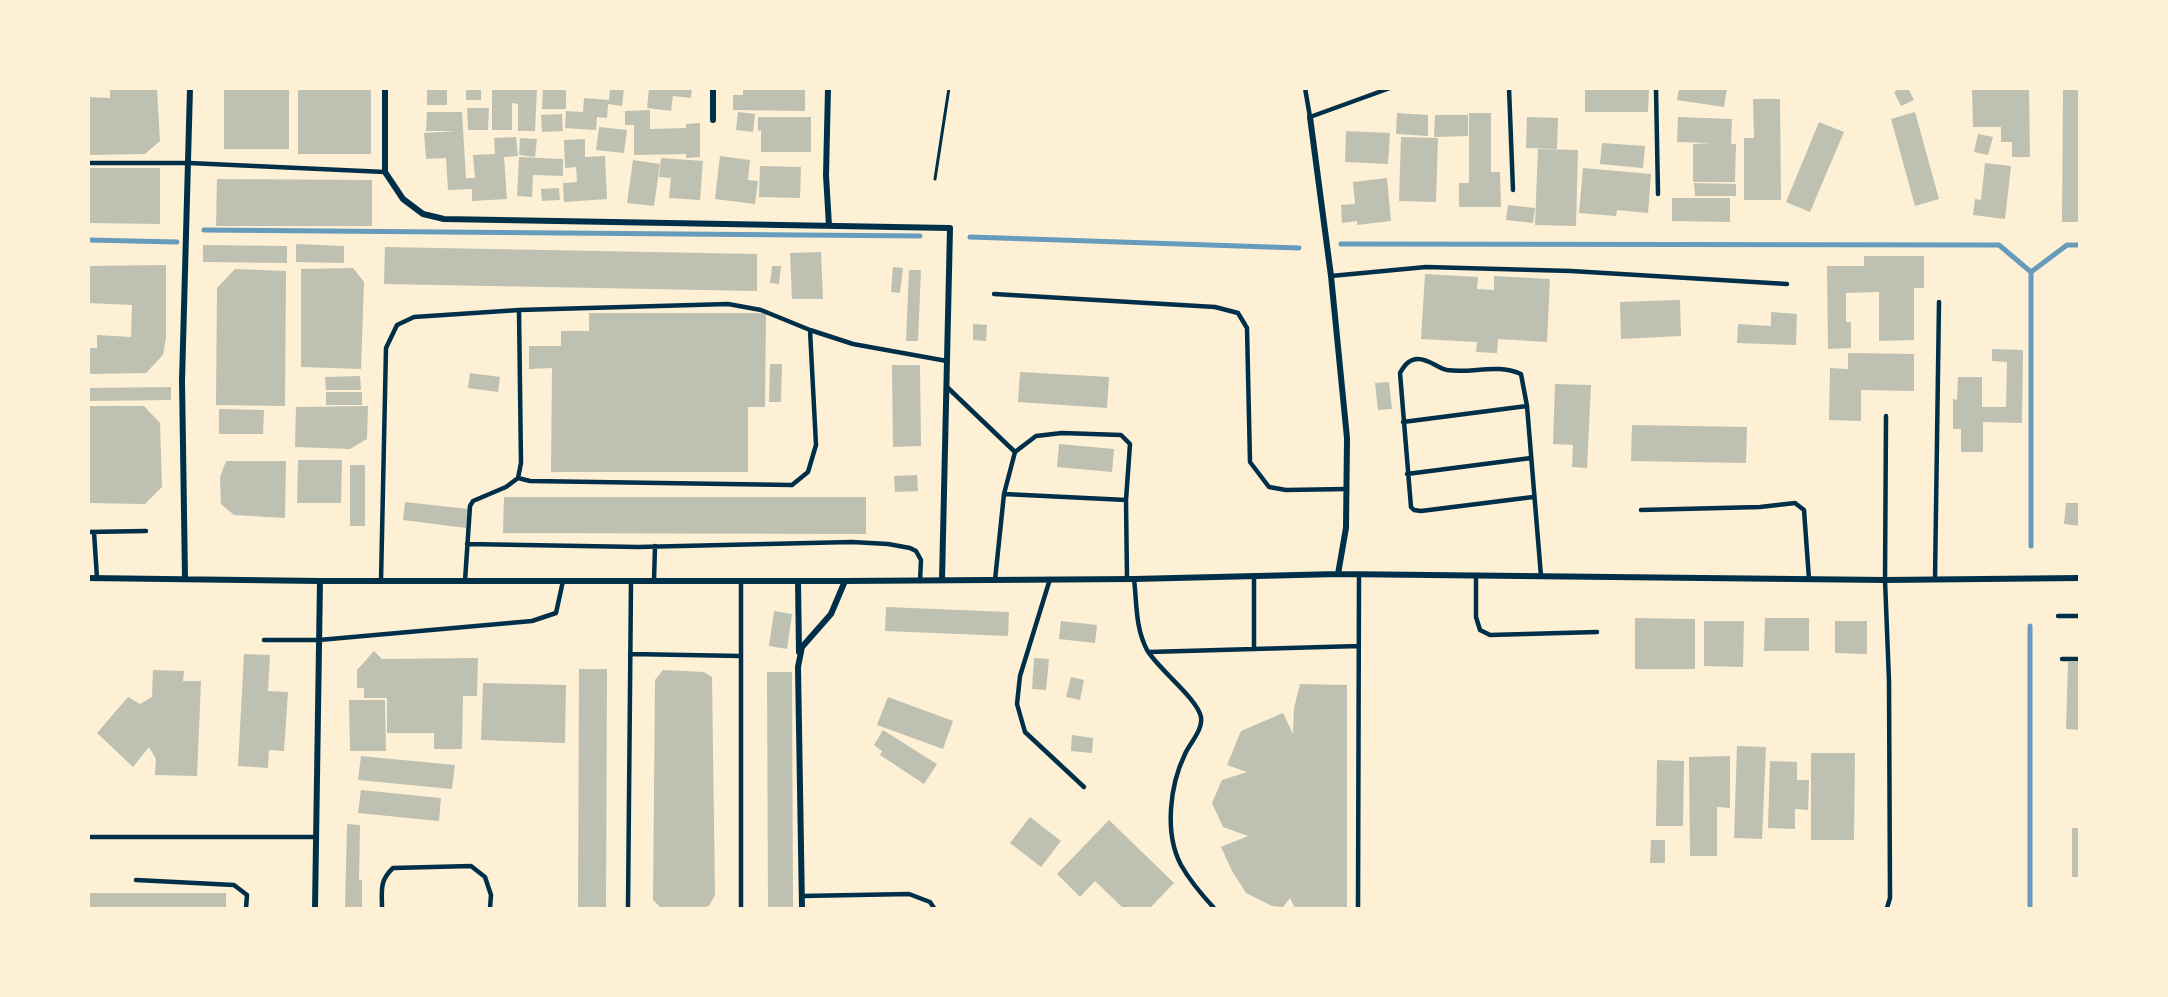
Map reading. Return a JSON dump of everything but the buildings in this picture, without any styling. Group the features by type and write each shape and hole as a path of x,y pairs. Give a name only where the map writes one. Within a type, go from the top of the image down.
{"street":[{"path":"185,578 182,381 190,88"},
{"path":"385,88 385,172 402,199 423,214 444,219 950,228 942,580"},
{"path":"713,88 713,120"},
{"path":"828,88 826,175 829,226"},
{"path":"1310,117 1331,276 1347,438 1347,528 1338,574"},
{"path":"88,578 320,581 920,581 1359,574 1885,580 2079,578"},
{"path":"315,909 320,581"},
{"path":"798,581 802,909"},
{"path":"799,656 802,647 831,614 845,581"}],"lane":[{"path":"1305,88 1310,117 1390,88"},
{"path":"1509,88 1513,190"},
{"path":"1656,88 1658,194"},
{"path":"88,163 189,163 385,172"},
{"path":"1331,276 1426,267 1571,271 1787,284"},
{"path":"994,294 1215,307 1238,313 1247,328 1250,462 1269,487 1286,490 1347,489"},
{"path":"1935,579 1939,303"},
{"path":"381,581 386,348 396,326 414,317 519,310 728,304 761,310 853,344 947,361"},
{"path":"465,581 468,513 473,501 506,487 518,478 521,463 519,310"},
{"path":"518,478 530,481 792,485 808,472 816,446 810,330"},
{"path":"1533,497 1414,510 1411,507 1400,373 1406,363 1418,359 1446,369 1508,369 1521,374 1527,406 1540,576"},
{"path":"946,387 1015,452"},
{"path":"1403,422 1527,406"},
{"path":"1886,416 1885,580 1889,681 1890,898 1887,909"},
{"path":"995,580 1004,494 1015,452 1036,436 1062,433 1121,435 1130,444 1126,500 1131,579 1141,636 1161,669 1196,706 1201,718 1200,728 1185,754 1177,775 1172,797 1171,814 1175,849 1181,864 1199,892 1214,909"},
{"path":"1407,474 1531,458"},
{"path":"1004,494 1126,500"},
{"path":"1641,510 1760,507 1795,503 1804,510 1809,579"},
{"path":"98,578 91,532 146,531"},
{"path":"467,544 655,546 852,542 888,544 916,551 921,560 920,581"},
{"path":"654,581 655,546"},
{"path":"1358,909 1359,574"},
{"path":"1476,575 1476,617 1480,630 1490,635 1597,632"},
{"path":"1254,576 1254,648"},
{"path":"1050,579 1020,676 1017,704 1025,732 1084,787"},
{"path":"264,640 320,640 532,621 556,613 563,581"},
{"path":"628,909 631,581"},
{"path":"741,581 741,909"},
{"path":"2058,616 2079,616"},
{"path":"1149,652 1359,646"},
{"path":"630,654 741,656"},
{"path":"2062,659 2079,659"},
{"path":"88,837 316,837"},
{"path":"382,909 384,875 393,868 471,866 485,877 490,895 490,909"},
{"path":"136,880 234,885 247,895 246,909"},
{"path":"802,896 909,894 930,902 934,909"}],"path":[{"path":"934,179 950,88"}],"waterway":[{"path":"204,230 920,236"},
{"path":"970,237 1299,248"},
{"path":"88,240 177,242"},
{"path":"1341,244 1999,245 2031,272 2067,245 2080,245"},
{"path":"2031,272 2031,546"},
{"path":"2030,626 2030,908"}]}
